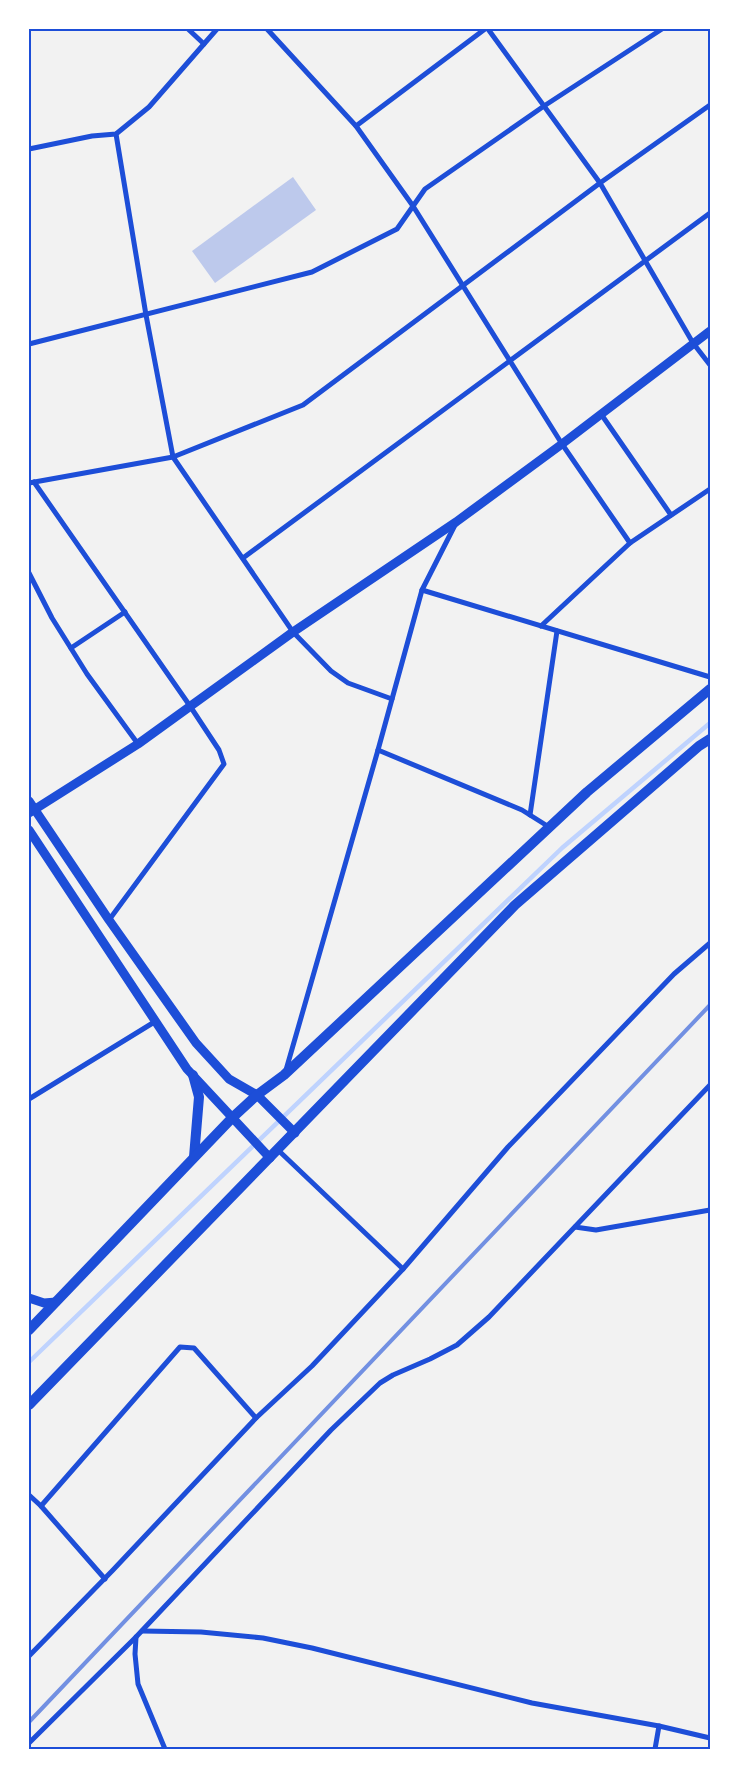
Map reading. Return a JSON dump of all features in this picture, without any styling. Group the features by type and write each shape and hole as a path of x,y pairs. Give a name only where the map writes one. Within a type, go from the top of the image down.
{"main road":[{"path":"29,1330 232,1118 284,1075 587,792 710,689"},
{"path":"29,1405 515,905 699,746 710,739"},
{"path":"193,1076 199,1097 194,1157"}],"street":[{"path":"188,29 204,44"},
{"path":"29,149 92,136 116,134 149,107 218,29"},
{"path":"267,29 356,126 413,206 562,444 630,543"},
{"path":"356,126 486,29 600,183 693,343 710,364"},
{"path":"29,344 312,272 397,229 425,189 544,106 662,29"},
{"path":"109,920 224,764 219,750 190,706 125,612 31,483 173,457 302,405 600,183 710,105"},
{"path":"116,134 146,315 173,457 293,632 331,671 348,683 392,699"},
{"path":"243,558 710,213"},
{"path":"32,811 138,744 293,632 456,522 710,331"},
{"path":"601,414 672,516"},
{"path":"541,626 630,543 710,489"},
{"path":"284,1075 422,590 456,522"},
{"path":"29,573 52,618 87,674 138,744"},
{"path":"422,590 710,677"},
{"path":"71,648 125,612"},
{"path":"530,814 557,631"},
{"path":"378,750 522,810 549,827"},
{"path":"29,801 32,811 196,1043 229,1079 258,1095 295,1133"},
{"path":"29,830 186,1068 270,1158"},
{"path":"29,1656 256,1418 312,1366 402,1269 508,1147 674,974 710,943"},
{"path":"29,1099 156,1021"},
{"path":"29,1743 142,1631 331,1430 393,1374 430,1359 457,1345 489,1317 710,1085"},
{"path":"278,1150 402,1269"},
{"path":"575,1228 596,1230 710,1210"},
{"path":"29,1298 44,1302 56,1302"},
{"path":"41,1506 180,1347 194,1348 256,1418"},
{"path":"29,1495 105,1578"},
{"path":"142,1631 201,1632 262,1638 312,1648 532,1703 658,1726 710,1738"},
{"path":"136,1637 135,1654 138,1684 165,1749"},
{"path":"654,1749 658,1726"}],"building":[{"path":"293,177 316,210 215,283 192,251"}],"waterway":[{"path":"29,1362 562,848 710,723"}],"railway":[{"path":"29,1722 710,1005"}]}
